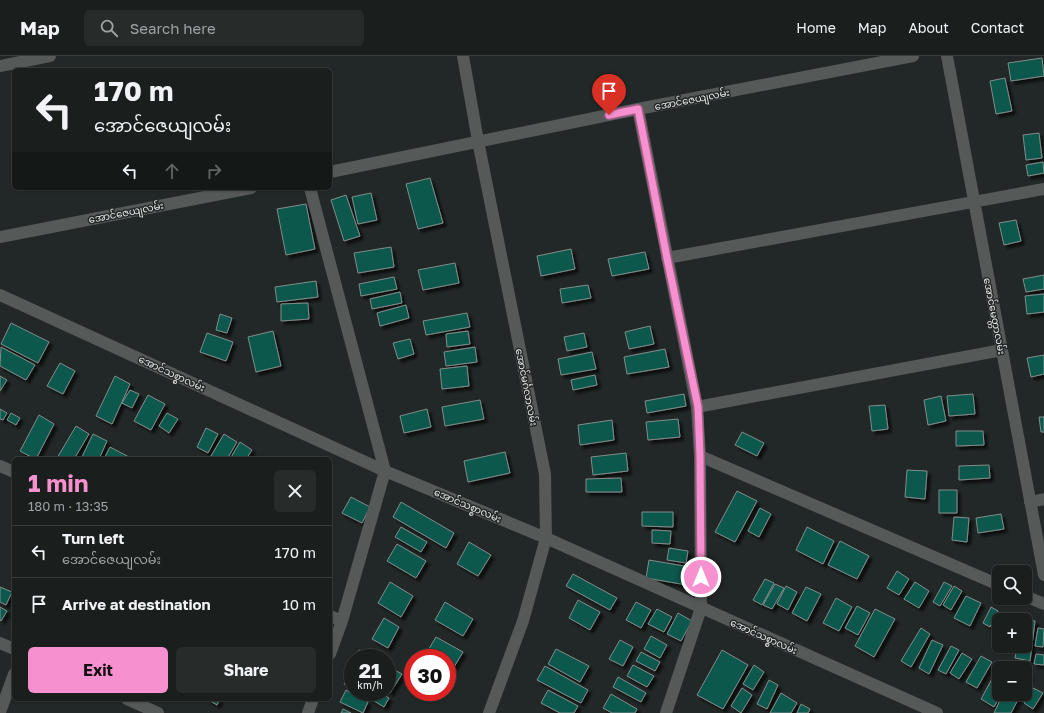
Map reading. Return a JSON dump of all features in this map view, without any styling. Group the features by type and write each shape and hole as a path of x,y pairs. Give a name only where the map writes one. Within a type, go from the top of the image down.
{"street":[{"path":"0,66 50,56"},
{"name":"အောင်မင်္ဂလာလမ်း","path":"463,56 478,141 545,474 546,538 523,621 489,713"},
{"name":"အောင်ဇေယျလမ်း","path":"332,172 638,109 913,56"},
{"name":"အောင်မေတ္တာလမ်း","path":"947,56 1044,576"},
{"path":"638,109 698,407 700,456 701,608 666,713"},
{"path":"667,258 1044,189"},
{"name":"အောင်ဇေယျလမ်း","path":"0,236 241,190"},
{"path":"311,190 385,471 342,621 332,648"},
{"path":"0,236 0,243"},
{"name":"အောင်သစ္စာလမ်း","path":"0,295 385,471 546,538 937,713"},
{"path":"698,407 1002,350"},
{"path":"700,456 992,581"},
{"path":"0,466 12,471"},
{"path":"1030,502 1044,499"},
{"path":"1032,599 1044,604"},
{"path":"332,617 342,621"},
{"path":"0,643 12,648"},
{"path":"0,712 12,679"},
{"path":"131,701 158,713"},
{"path":"308,713 312,701"}],"building":[{"path":"1042,58 1044,76 1011,81 1008,63"},
{"path":"1005,78 1012,111 996,114 990,81"},
{"path":"1039,133 1042,158 1026,160 1023,135"},
{"path":"1043,162 1044,173 1028,176 1026,165"},
{"path":"430,178 443,223 418,229 406,184"},
{"path":"371,193 377,220 358,224 352,197"},
{"path":"346,195 360,236 344,241 331,200"},
{"path":"306,204 315,249 286,255 277,209"},
{"path":"1016,220 1021,241 1004,245 999,223"},
{"path":"391,247 394,267 358,273 354,253"},
{"path":"571,249 575,269 541,276 537,256"},
{"path":"645,252 649,269 612,276 608,259"},
{"path":"455,263 459,283 423,290 418,270"},
{"path":"1044,275 1044,289 1026,292 1023,279"},
{"path":"394,277 397,289 361,296 359,284"},
{"path":"316,281 318,297 277,302 275,287"},
{"path":"588,285 591,298 562,303 560,289"},
{"path":"400,292 402,303 372,309 370,299"},
{"path":"1044,294 1044,312 1027,314 1025,296"},
{"path":"308,303 309,319 281,321 281,304"},
{"path":"406,305 409,318 380,326 377,313"},
{"path":"467,313 470,327 426,335 423,321"},
{"path":"220,314 232,318 227,333 216,330"},
{"path":"11,323 49,342 38,363 1,344"},
{"path":"650,326 654,344 629,349 625,332"},
{"path":"273,331 281,366 256,372 248,337"},
{"path":"468,331 470,344 447,347 446,334"},
{"path":"207,333 233,342 226,361 200,352"},
{"path":"584,333 587,347 567,351 564,337"},
{"path":"410,339 414,354 398,359 393,343"},
{"path":"1,347 35,365 26,380 0,366"},
{"path":"475,347 477,362 446,366 444,352"},
{"path":"665,349 669,367 627,374 624,357"},
{"path":"592,352 596,369 561,375 558,359"},
{"path":"1044,355 1044,374 1031,377 1027,358"},
{"path":"60,363 75,371 63,394 47,386"},
{"path":"467,366 469,386 442,389 440,369"},
{"path":"595,375 597,385 573,390 571,380"},
{"path":"0,376 7,380 0,391"},
{"path":"115,376 130,384 112,424 96,416"},
{"path":"130,390 139,394 132,408 122,403"},
{"path":"684,394 686,406 647,413 645,401"},
{"path":"973,394 975,414 949,416 947,396"},
{"path":"148,395 165,404 151,430 134,421"},
{"path":"941,396 946,421 928,425 924,400"},
{"path":"480,400 484,419 445,426 442,407"},
{"path":"885,405 888,429 872,431 869,406"},
{"path":"0,409 7,413 3,420 0,419"},
{"path":"427,409 431,427 404,433 400,416"},
{"path":"11,413 20,418 16,425 7,420"},
{"path":"167,413 178,419 169,433 159,426"},
{"path":"39,415 54,424 37,457 31,457 20,451"},
{"path":"1039,417 1044,417 1044,432 1041,432"},
{"path":"678,419 680,437 648,440 646,422"},
{"path":"612,420 614,440 580,445 578,425"},
{"path":"76,426 89,434 75,457 58,457"},
{"path":"206,428 218,434 208,453 197,447"},
{"path":"956,431 983,431 984,445 956,446"},
{"path":"742,432 764,443 757,456 735,445"},
{"path":"93,434 107,441 100,457 82,457"},
{"path":"224,434 237,442 228,457 211,456"},
{"path":"240,442 252,450 247,457 231,457"},
{"path":"110,447 129,457 105,457"},
{"path":"505,452 510,473 468,482 464,461"},
{"path":"626,453 628,471 593,475 591,457"},
{"path":"989,465 990,478 959,480 959,466"},
{"path":"907,470 927,471 925,499 905,497"},
{"path":"621,478 622,492 586,492 586,479"},
{"path":"939,490 957,490 957,513 939,513"},
{"path":"737,491 757,501 735,542 715,532"},
{"path":"351,497 370,507 362,523 342,513"},
{"path":"401,502 454,533 446,548 393,517"},
{"path":"760,508 771,514 759,537 748,531"},
{"path":"642,512 673,512 673,527 642,526"},
{"path":"1001,514 1004,529 978,533 976,518"},
{"path":"954,517 969,518 967,542 952,540"},
{"path":"401,527 427,542 421,552 395,537"},
{"path":"807,527 834,541 823,564 796,550"},
{"path":"652,530 671,531 670,544 652,543"},
{"path":"840,541 869,556 857,579 828,565"},
{"path":"469,542 491,555 478,576 457,564"},
{"path":"397,544 426,561 416,578 387,561"},
{"path":"669,548 688,551 686,563 667,560"},
{"path":"649,560 690,567 687,585 646,578"},
{"path":"897,571 909,579 899,595 887,588"},
{"path":"573,574 617,598 610,610 566,586"},
{"path":"765,579 774,583 762,605 753,600"},
{"path":"390,582 413,596 401,617 378,603"},
{"path":"915,582 929,591 919,608 904,599"},
{"path":"944,582 952,586 940,606 933,602"},
{"path":"775,584 784,588 772,609 763,605"},
{"path":"786,586 797,592 788,610 777,604"},
{"path":"954,586 962,591 951,610 943,605"},
{"path":"0,587 12,592 6,605 0,602"},
{"path":"806,587 821,594 807,621 792,613"},
{"path":"966,596 981,603 970,626 954,618"},
{"path":"836,598 852,607 839,631 823,623"},
{"path":"578,600 600,612 590,630 569,618"},
{"path":"445,602 473,619 463,636 435,620"},
{"path":"636,602 651,610 641,628 626,620"},
{"path":"857,606 870,613 858,635 845,628"},
{"path":"0,607 7,611 1,621 0,620"},
{"path":"991,607 998,611 997,613 992,613 992,623 990,627 983,623"},
{"path":"657,609 672,617 664,632 648,624"},
{"path":"875,609 895,619 874,657 855,646"},
{"path":"678,613 692,621 681,641 667,634"},
{"path":"384,618 399,627 388,648 372,639"},
{"path":"1032,621 1035,621 1032,645"},
{"path":"921,628 930,634 911,667 901,661"},
{"path":"1038,628 1044,629 1043,647 1035,646"},
{"path":"651,636 667,645 660,658 644,649"},
{"path":"436,637 463,652 456,664 456,649 429,649"},
{"path":"620,640 633,647 623,666 609,659"},
{"path":"932,640 943,645 929,674 919,668"},
{"path":"951,646 959,650 946,674 938,670"},
{"path":"556,649 589,666 580,682 548,664"},
{"path":"722,650 748,665 723,709 697,695"},
{"path":"641,652 660,662 655,671 636,661"},
{"path":"962,653 972,659 959,679 950,673"},
{"path":"1016,653 1031,653 1030,661 1015,658"},
{"path":"1036,654 1044,655 1044,665 1034,664"},
{"path":"981,656 992,662 977,688 966,682"},
{"path":"633,665 654,676 647,687 627,676"},
{"path":"754,665 764,672 753,690 743,684"},
{"path":"545,666 588,690 581,703 537,680"},
{"path":"396,671 402,674 396,684"},
{"path":"618,677 646,693 641,702 613,687"},
{"path":"992,679 992,701 997,701 994,707 981,699"},
{"path":"769,680 778,685 767,709 757,704"},
{"path":"742,688 752,695 741,713 731,706"},
{"path":"1033,688 1043,693 1033,709 1024,703 1025,701 1032,701"},
{"path":"548,690 578,706 574,713 560,713 541,703"},
{"path":"781,693 797,703 791,713 770,713"},
{"path":"344,694 344,701 368,702 363,713 340,702"},
{"path":"611,694 637,709 635,713 612,713 603,708"},
{"path":"210,701 219,701 217,705"},
{"path":"374,701 387,701 384,707"},
{"path":"1000,701 1017,701 1011,713 994,713"},
{"path":"801,704 810,709 808,713 797,713"},
{"path":"343,709 351,713 341,713"}],"route":[{"path":"609,115 638,109 698,407 701,577"}]}
